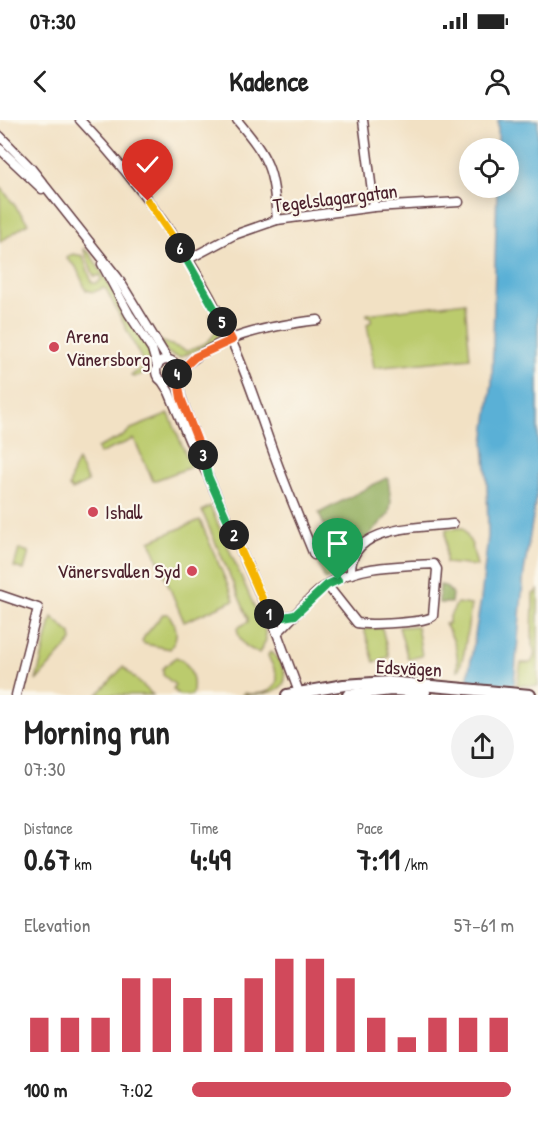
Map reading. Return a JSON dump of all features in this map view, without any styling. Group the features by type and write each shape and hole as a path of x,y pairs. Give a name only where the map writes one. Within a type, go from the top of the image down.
{"main road":[{"name":"Edsvägen","path":"287,695 344,685 388,682 447,692"},
{"name":"Edsvägen","path":"348,695 391,690 528,695"}],"street":[{"path":"81,120 137,186 187,260 232,340 314,555"},
{"path":"237,120 257,144 268,162 275,188 277,220"},
{"path":"363,120 374,207"},
{"path":"0,136 16,151 118,278 170,361 177,366 181,398 203,454 208,476"},
{"path":"0,149 60,206"},
{"name":"Tegelslagargatan","path":"187,260 234,235 277,220 374,207 459,202"},
{"path":"92,245 129,314 152,349 157,375 169,392 208,476 277,633 300,693"},
{"path":"157,366 161,362 195,357 232,340 270,327 318,320"},
{"path":"162,381 172,381 195,357"},
{"path":"351,574 352,558 378,535 389,531 453,525"},
{"path":"277,633 327,585 351,574 382,567 434,564 437,569 432,619 417,622 357,623 327,585"},
{"path":"0,595 38,608 16,695"},
{"path":"271,619 295,615"}],"green space":[{"path":"0,186 28,223 0,242"},
{"path":"83,248 91,255 149,349 151,359 143,374 133,377 131,375 145,366 106,289 94,292 86,290 76,267 67,259 73,254 83,256 92,283 97,283 101,280 100,275 95,277 93,274"},
{"path":"465,302 470,358 374,368 367,324 371,322 371,317 367,314"},
{"path":"210,314 220,330 215,342 177,357 170,354 158,340 187,351 201,346 211,338 216,330"},
{"path":"169,414 191,467 153,481 134,439 99,454 97,448 123,436 131,429"},
{"path":"78,461 88,482 72,490 69,487"},
{"path":"386,478 391,501 389,514 350,555 344,572 325,580 316,558 334,550 319,513"},
{"path":"210,506 265,631 266,640 259,653 250,649 239,637 237,628 248,622 248,618 202,511"},
{"name":"Vänersvallen Syd","path":"200,520 234,600 184,622 150,541"},
{"path":"463,528 472,545 477,566 446,563 446,529"},
{"path":"19,549 29,552 24,570 14,567"},
{"path":"440,585 445,586 452,593 451,603 439,603"},
{"path":"538,590 538,686 517,685 521,663 531,663 534,656 532,645 533,594"},
{"path":"457,603 471,605 464,653 459,670 457,670 455,646 445,624 449,623 449,618"},
{"path":"163,614 168,614 175,628 176,636 170,649 142,642"},
{"path":"52,617 71,634 72,641 36,681"},
{"path":"417,626 422,656 408,659 399,627"},
{"path":"382,628 389,657 374,662 364,629"},
{"path":"271,651 280,663 285,681 275,691 242,695 269,691 276,684 276,673 268,655"},
{"path":"176,657 189,668 193,684 192,695 179,695 173,689 175,685 163,675 163,668"},
{"path":"123,667 153,695 97,695"}],"water":[{"path":"498,120 538,120 538,487 524,572 513,695 465,695 481,599 488,536 484,443 492,382 497,198 519,198 519,138 498,138"}],"pier":[{"path":"465,681 517,685 516,695 462,695"}],"place":[{"name":"Arena Vänersborg","path":"54,347"},
{"name":"Ishall","path":"93,512"},
{"name":"Vänersvallen Syd","path":"192,571"}],"route":[{"path":"148,201 187,260 232,340 195,357 177,375 181,398 203,454 208,476 271,619 295,615 327,585 338,580"}]}
